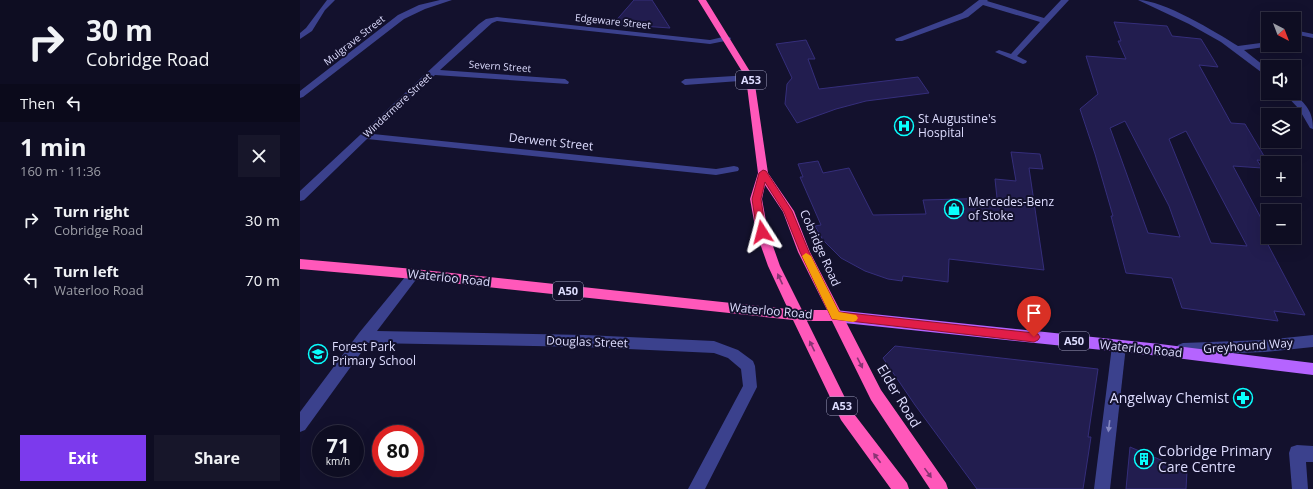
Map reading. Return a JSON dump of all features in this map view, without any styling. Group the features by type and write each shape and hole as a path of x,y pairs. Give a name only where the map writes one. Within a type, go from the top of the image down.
{"highway":[{"name":"Cobridge Road","path":"702,0 727,38 750,78 763,173 756,199 762,232 774,266 796,315"},
{"name":"Cobridge Road","path":"763,173 788,211 804,252 835,316"},
{"name":"Waterloo Road","path":"300,264 414,274 796,315 835,316"},
{"name":"A53","path":"796,315 846,415 901,489"},
{"name":"Elder Road","path":"835,316 876,395 916,456 940,489"}],"main road":[{"name":"Waterloo Road","path":"835,316 1160,350 1313,369"}],"street":[{"path":"300,37 307,33 323,6 331,0"},
{"name":"Mulgrave Street","path":"300,96 401,17 422,7 448,0"},
{"path":"1012,57 1065,0"},
{"path":"1142,0 1191,22 1237,49 1261,68"},
{"path":"899,39 965,15 982,1 1045,21"},
{"name":"Edgeware Street","path":"497,19 710,42 727,38"},
{"name":"Windermere Street","path":"300,197 482,26 489,21 497,19"},
{"path":"890,33 907,44"},
{"path":"1301,33 1313,36"},
{"path":"1237,49 1261,45"},
{"path":"999,52 1024,60"},
{"name":"Severn Street","path":"432,72 565,82"},
{"path":"685,82 750,78"},
{"path":"1296,100 1303,108 1313,126"},
{"name":"Derwent Street","path":"364,136 716,172 734,169"},
{"path":"300,182 314,183"},
{"path":"300,425 364,337 414,274"},
{"name":"Douglas Street","path":"364,337 585,341 714,347 733,354 748,366 750,386 696,489"},
{"name":"Greyhound Way","path":"1160,350 1265,346 1313,341"},
{"path":"1102,489 1119,346"},
{"path":"1300,489 1297,453 1313,454"}],"building":[{"path":"634,0 652,0 670,28 613,24"},
{"path":"1114,22 1167,26 1172,36 1201,39 1218,67 1199,65 1231,123 1245,124 1264,156 1261,156 1261,160 1257,160 1261,168 1233,166 1261,218 1261,244 1268,244 1305,315 1274,311 1278,321 1182,308 1172,278 1126,273 1111,216 1113,216 1080,109 1098,94 1086,56 1126,59 1118,41 1121,41","holes":["1125,121 1169,206 1180,237 1148,233 1110,128","1186,131 1247,246 1211,243 1169,139"]},
{"path":"806,40 815,59 808,59 819,89 918,77 929,93 866,101 836,109 797,123 785,104 787,84 792,78 776,44"},
{"path":"1011,152 1040,154 1043,169 1029,168 1044,270 949,259 948,282 903,276 902,281 888,279 865,271 841,258 823,240 815,226 821,225 800,177 803,177 798,164 818,161 823,173 849,168 873,215 926,214 923,200 997,198 995,179 1016,181"},
{"path":"895,346 1098,369 1088,437 1091,437 1083,489 977,489 915,405 883,358"},
{"name":"Cobridge Primary Care Centre","path":"1130,447 1187,471 1186,489 1126,489"}],"slow traffic":[{"path":"806,256 835,316 853,318"}],"place":[{"name":"St Augustine's Hospital","path":"904,126"},
{"name":"Mercedes-Benz of Stoke","path":"954,209"},
{"name":"Forest Park Primary School","path":"318,354"},
{"name":"Angelway Chemist","path":"1243,398"},
{"name":"Cobridge Primary Care Centre","path":"1144,459"}],"route":[{"path":"762,232 756,199 763,173 788,211 804,252 835,316 1034,337"}]}
